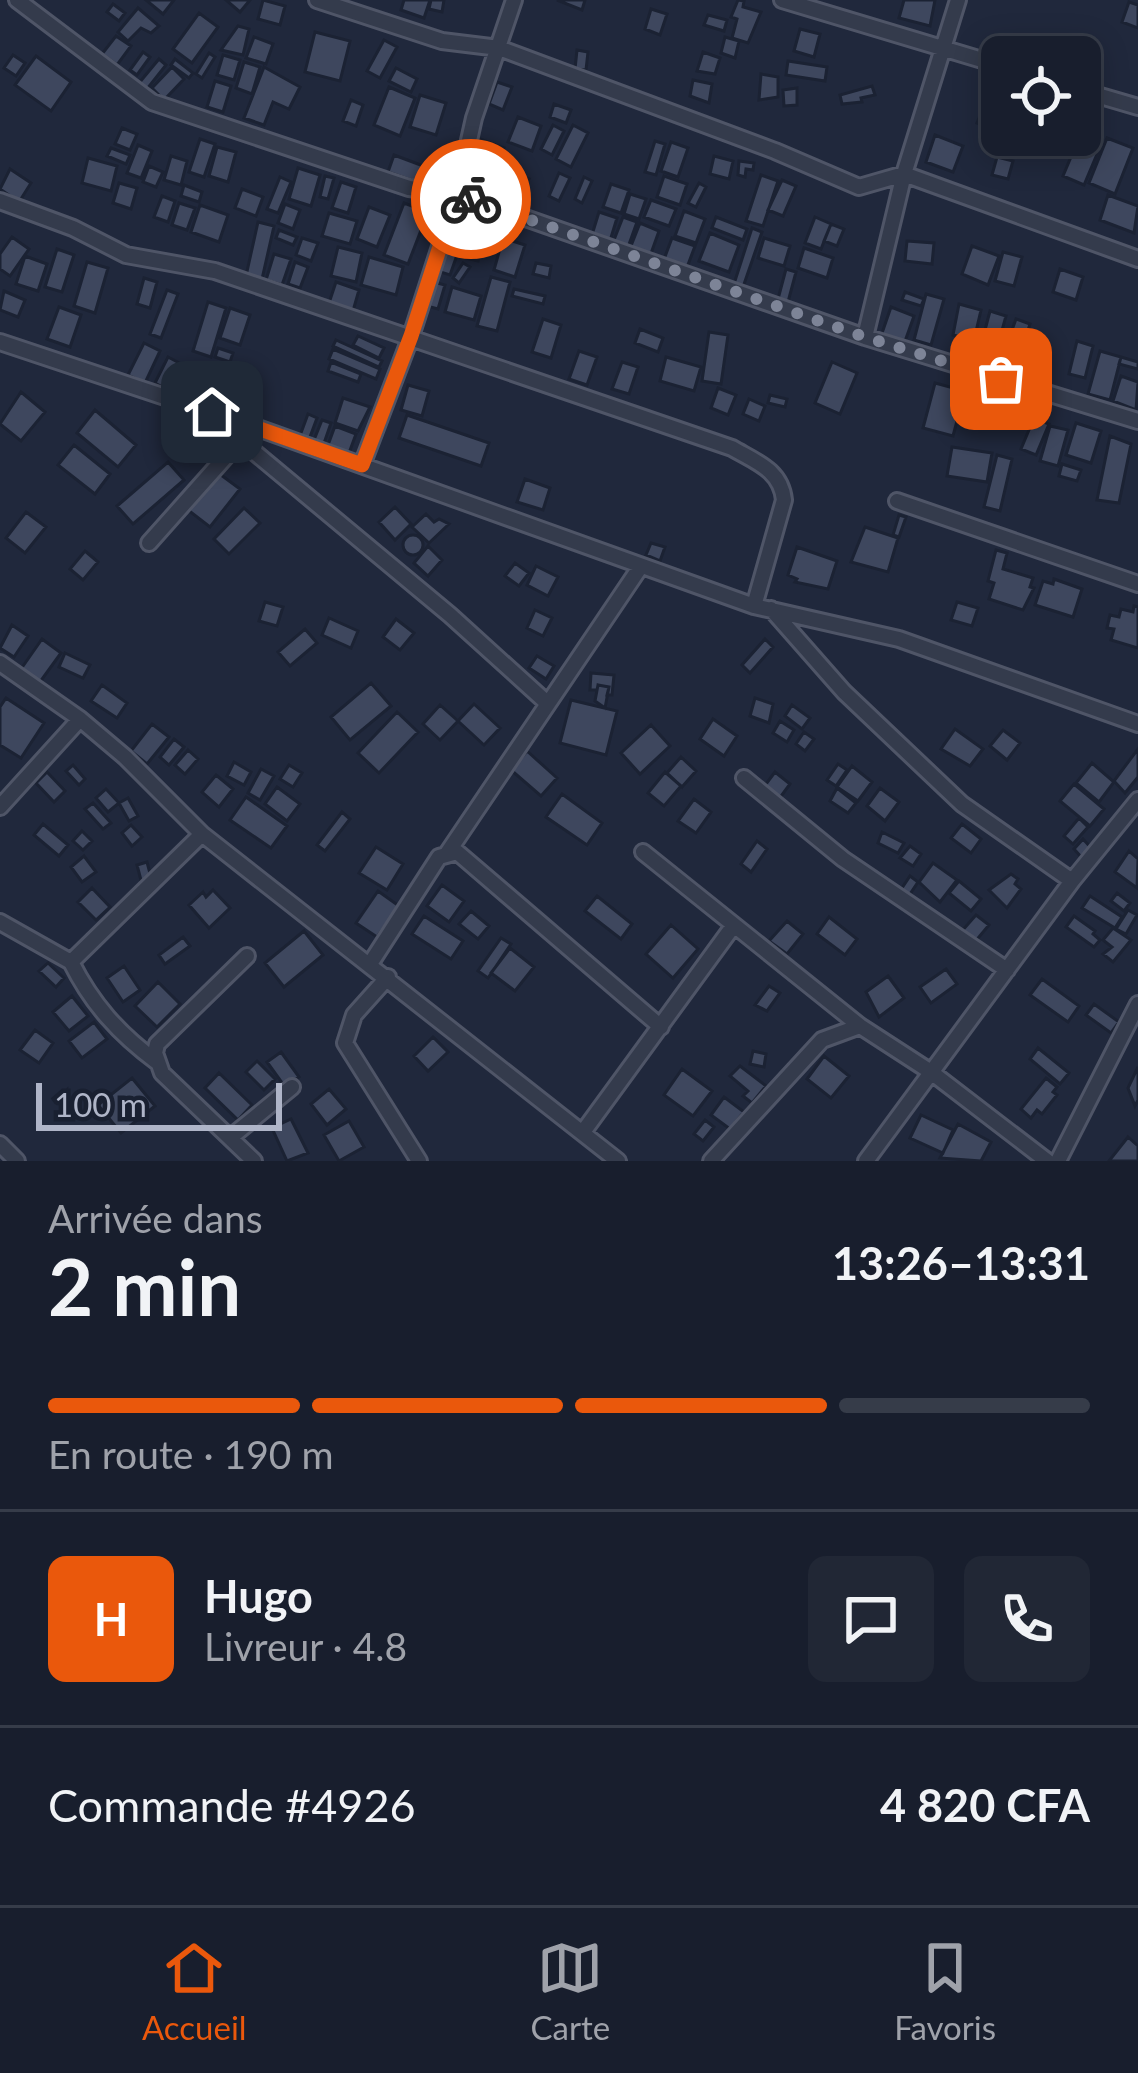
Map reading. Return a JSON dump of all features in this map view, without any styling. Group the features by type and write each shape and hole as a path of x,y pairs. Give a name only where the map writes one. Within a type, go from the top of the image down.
{"street":[{"path":"17,0 152,102 410,188 457,194 865,337 1138,421"},
{"path":"317,0 442,41 499,48 859,188 904,174 1138,259"},
{"path":"362,465 411,336 457,194 474,118 514,0"},
{"path":"782,0 981,60"},
{"path":"865,337 904,174 958,0"},
{"path":"1101,96 1138,107"},
{"path":"0,201 126,255 215,271 732,448 773,472 783,488 784,500 754,605"},
{"path":"0,342 252,426 754,605 899,639 1138,724"},
{"path":"149,543 252,426"},
{"path":"241,441 450,615 546,702"},
{"path":"897,501 1138,584"},
{"path":"448,852 641,566"},
{"path":"771,610 844,692 962,804 1072,881"},
{"path":"0,663 80,719 202,833 618,1161"},
{"path":"0,807 80,719"},
{"path":"744,778 843,859 1007,970"},
{"path":"866,1161 1072,881 1138,800"},
{"path":"71,962 202,833"},
{"path":"370,964 439,856 457,852 661,1027"},
{"path":"643,852 860,1026 931,1072 1048,1161"},
{"path":"0,922 71,962 90,999 254,1161"},
{"path":"583,1132 734,925"},
{"path":"157,1063 157,1044 247,956"},
{"path":"388,977 353,1016 345,1043 419,1161"},
{"path":"1058,1161 1138,1004"},
{"path":"711,1161 822,1040 860,1026"},
{"path":"232,1137 292,1087"},
{"path":"0,1144 17,1161"}],"building":[{"path":"146,0 174,0 163,14"},
{"path":"226,0 250,0 240,12"},
{"path":"263,0 285,6 280,25 258,19"},
{"path":"404,0 430,0 424,18 401,10"},
{"path":"431,0 444,0 442,12 429,9"},
{"path":"557,0 585,0 582,10"},
{"path":"738,0 744,1 743,7 761,12 748,43 732,38 737,19 731,17"},
{"path":"904,0 935,0 930,26 899,18"},
{"path":"1129,2 1138,5 1138,28 1122,22"},
{"path":"113,4 125,13 119,21 107,12"},
{"path":"138,8 159,26 151,33 141,28 128,41 118,32"},
{"path":"651,9 667,14 660,35 645,29"},
{"path":"199,13 218,27 192,63 173,49"},
{"path":"708,15 727,20 724,31 704,25"},
{"path":"238,26 249,29 243,55 221,50"},
{"path":"800,29 820,34 814,57 794,51"},
{"path":"315,32 350,41 340,81 305,72"},
{"path":"116,36 131,46 117,65 102,54"},
{"path":"254,37 273,44 266,64 246,58"},
{"path":"725,37 739,41 735,58 721,53"},
{"path":"384,40 397,47 380,78 367,71"},
{"path":"577,50 588,52 586,70 575,69"},
{"path":"143,52 150,57 137,75 130,70"},
{"path":"703,52 720,58 715,74 697,71"},
{"path":"209,53 215,57 202,78 196,74"},
{"path":"13,55 25,63 16,76 4,68"},
{"path":"223,55 240,60 234,80 217,75"},
{"path":"36,56 71,82 51,111 15,85"},
{"path":"159,59 166,65 147,89 139,83"},
{"path":"175,59 193,73 189,78 171,65"},
{"path":"788,61 827,67 825,81 786,75"},
{"path":"244,62 260,67 252,94 236,88"},
{"path":"172,67 184,79 164,100 152,88"},
{"path":"264,67 300,87 289,109 273,102 264,125 244,118"},
{"path":"396,68 417,79 411,92 389,81"},
{"path":"761,74 778,77 778,97 759,100"},
{"path":"693,80 712,84 709,103 690,96"},
{"path":"215,81 231,86 223,112 207,107"},
{"path":"497,82 512,87 503,110 489,104"},
{"path":"872,86 875,95 842,104 840,95"},
{"path":"389,87 415,98 400,136 374,125"},
{"path":"797,88 797,105 784,106 783,90"},
{"path":"420,95 446,103 436,135 410,127"},
{"path":"351,100 363,105 356,126 343,121"},
{"path":"554,104 571,110 566,123 550,117"},
{"path":"518,117 541,126 532,151 508,142"},
{"path":"553,125 564,131 552,155 541,149"},
{"path":"573,125 588,133 571,167 556,159"},
{"path":"122,128 137,134 130,150 115,144"},
{"path":"935,135 963,146 953,172 926,162"},
{"path":"477,138 504,148 499,163 471,153"},
{"path":"1107,138 1133,148 1115,194 1089,183"},
{"path":"200,139 215,144 204,177 189,172"},
{"path":"655,141 665,144 656,175 645,172"},
{"path":"671,142 688,148 678,177 661,171"},
{"path":"138,145 152,151 141,178 127,173"},
{"path":"217,147 236,152 228,182 209,176"},
{"path":"111,148 130,155 126,164 107,156"},
{"path":"394,155 434,170 428,186 388,172"},
{"path":"171,156 187,161 181,185 164,180"},
{"path":"714,156 733,161 729,179 710,174"},
{"path":"1071,156 1096,156 1084,185 1063,176"},
{"path":"997,157 1013,161 1008,179 992,175"},
{"path":"88,158 117,166 111,191 82,183"},
{"path":"471,160 494,166 490,180 467,174"},
{"path":"739,161 754,163 745,177 738,175"},
{"path":"149,166 163,172 156,187 143,182"},
{"path":"502,166 529,179 514,210 487,196"},
{"path":"298,168 320,175 311,206 289,199"},
{"path":"10,169 31,183 19,202 0,189"},
{"path":"559,173 570,178 559,201 549,196"},
{"path":"761,175 778,181 763,226 746,221"},
{"path":"325,176 334,178 328,199 320,197"},
{"path":"664,176 687,184 680,205 657,197"},
{"path":"280,177 291,182 278,213 267,209"},
{"path":"584,177 592,181 582,203 575,199"},
{"path":"782,180 796,186 783,216 768,210"},
{"path":"341,182 356,187 348,213 332,208"},
{"path":"119,183 137,188 131,209 113,203"},
{"path":"699,183 706,187 696,207 688,203"},
{"path":"611,184 629,190 621,213 603,207"},
{"path":"184,185 202,192 199,202 181,196"},
{"path":"242,189 263,197 256,216 235,208"},
{"path":"630,194 646,199 639,219 624,214"},
{"path":"1108,195 1138,206 1134,233 1100,220"},
{"path":"162,196 175,201 168,222 154,217"},
{"path":"651,200 676,209 669,226 644,217"},
{"path":"179,203 195,208 187,230 172,225"},
{"path":"404,203 428,212 408,264 384,255"},
{"path":"285,204 300,210 293,229 278,223"},
{"path":"200,205 228,215 219,242 191,232"},
{"path":"369,207 390,215 377,247 357,239"},
{"path":"684,211 705,219 696,243 675,236"},
{"path":"599,212 617,218 609,244 591,238"},
{"path":"329,213 357,221 350,244 322,236"},
{"path":"623,217 637,222 627,250 612,245"},
{"path":"716,217 747,229 743,240 712,228"},
{"path":"815,217 831,224 821,249 805,243"},
{"path":"450,221 464,225 457,249 443,245"},
{"path":"258,222 274,226 262,279 246,276"},
{"path":"640,223 659,231 649,259 629,251"},
{"path":"831,224 844,229 837,246 824,241"},
{"path":"752,228 762,232 742,290 733,287"},
{"path":"279,230 297,237 293,245 276,238"},
{"path":"468,231 484,235 478,261 461,257"},
{"path":"710,233 739,245 729,272 699,261"},
{"path":"12,237 29,249 10,276 0,269 0,254"},
{"path":"302,238 318,243 311,261 296,255"},
{"path":"503,238 525,245 515,277 494,270"},
{"path":"672,238 695,246 686,270 663,262"},
{"path":"764,238 790,246 784,266 758,258"},
{"path":"907,241 934,243 932,264 905,261"},
{"path":"972,246 999,256 988,285 962,274"},
{"path":"338,247 362,253 356,282 331,276"},
{"path":"804,248 833,258 827,278 798,268"},
{"path":"57,249 74,255 62,292 45,287"},
{"path":"441,250 457,255 450,275 434,270"},
{"path":"1003,252 1022,257 1014,286 995,281"},
{"path":"274,254 291,259 282,285 266,280"},
{"path":"25,256 47,264 38,291 16,284"},
{"path":"369,257 403,267 396,295 361,285"},
{"path":"87,262 108,268 95,313 74,306"},
{"path":"295,262 308,267 300,288 288,284"},
{"path":"463,263 470,267 459,283 453,278"},
{"path":"536,263 551,266 549,278 533,274"},
{"path":"786,269 796,272 788,302 778,299"},
{"path":"1060,269 1083,277 1076,300 1053,292"},
{"path":"491,277 510,282 497,331 477,326"},
{"path":"144,278 157,282 150,308 137,304"},
{"path":"430,281 445,285 438,309 423,305"},
{"path":"336,282 359,290 353,311 329,303"},
{"path":"452,287 481,296 474,320 445,312"},
{"path":"514,289 545,296 543,304 512,296"},
{"path":"167,290 178,294 161,338 150,334"},
{"path":"4,291 25,300 18,317 0,310"},
{"path":"905,292 924,299 921,306 902,300"},
{"path":"926,294 944,299 931,345 914,340"},
{"path":"208,302 226,308 211,357 193,351"},
{"path":"959,304 981,310 974,340 953,335"},
{"path":"59,307 81,315 70,347 47,339"},
{"path":"891,307 914,316 904,344 881,336"},
{"path":"230,308 250,315 240,345 220,338"},
{"path":"990,311 1006,316 1001,334 985,330"},
{"path":"543,319 561,325 551,358 532,352"},
{"path":"1016,319 1030,324 1023,346 1008,341"},
{"path":"640,329 663,338 658,352 635,343"},
{"path":"709,332 728,335 721,384 702,381"},
{"path":"358,336 384,348 379,358 353,345"},
{"path":"336,340 382,361 379,367 333,346"},
{"path":"1077,341 1093,346 1085,378 1069,374"},
{"path":"1012,342 1023,346 1013,374 1002,370"},
{"path":"144,343 160,351 145,383 128,375"},
{"path":"218,348 233,353 230,362 215,357"},
{"path":"333,349 380,369 376,379 329,359"},
{"path":"579,351 597,357 587,385 569,379"},
{"path":"1100,351 1121,357 1110,400 1088,394"},
{"path":"1032,355 1047,360 1041,379 1026,375"},
{"path":"168,357 187,367 173,393 155,383"},
{"path":"666,357 701,367 694,391 660,381"},
{"path":"1121,357 1138,362 1138,369 1119,364"},
{"path":"331,362 361,374 358,382 328,371"},
{"path":"622,362 638,367 629,394 612,389"},
{"path":"832,362 857,373 840,414 815,403"},
{"path":"212,366 228,373 223,384 207,377"},
{"path":"1121,376 1138,382 1136,410 1113,401"},
{"path":"935,383 965,391 953,436 923,428"},
{"path":"408,385 429,391 422,416 401,410"},
{"path":"718,388 736,395 728,415 711,408"},
{"path":"21,392 45,412 21,441 0,424"},
{"path":"770,395 787,399 785,407 768,403"},
{"path":"343,398 370,407 358,431 335,423"},
{"path":"749,399 765,406 759,421 743,414"},
{"path":"970,401 989,405 983,428 964,424"},
{"path":"95,410 136,445 118,467 77,433"},
{"path":"308,414 317,418 307,445 298,441"},
{"path":"407,415 489,443 481,466 399,438"},
{"path":"1034,418 1049,424 1036,455 1021,449"},
{"path":"322,420 331,423 322,449 312,445"},
{"path":"1076,423 1101,431 1091,463 1066,455"},
{"path":"335,426 356,434 349,453 328,445"},
{"path":"1050,426 1068,430 1058,466 1040,461"},
{"path":"1110,436 1131,444 1119,503 1097,500"},
{"path":"74,445 110,474 95,494 58,465"},
{"path":"952,447 992,453 987,482 947,476"},
{"path":"997,455 1012,459 1000,511 984,507"},
{"path":"168,462 184,480 133,524 117,506"},
{"path":"1062,464 1081,470 1077,481 1059,476"},
{"path":"217,472 240,489 210,527 188,510"},
{"path":"525,479 550,488 543,510 517,502"},
{"path":"395,507 411,524 395,540 379,522"},
{"path":"244,508 260,523 229,554 214,539"},
{"path":"26,512 46,527 25,553 6,538"},
{"path":"426,514 434,522 439,519 449,524 429,543 412,527"},
{"path":"899,515 906,517 899,537 893,535"},
{"path":"865,527 898,538 888,572 851,562"},
{"path":"413,535 423,545 413,555 403,545"},
{"path":"651,543 665,547 660,561 646,555"},
{"path":"428,546 442,560 428,576 414,563"},
{"path":"797,547 837,561 828,589 795,582 788,575"},
{"path":"996,550 1007,553 1003,569 1033,578 1030,587 1034,588 1023,610 989,599"},
{"path":"85,551 98,562 83,580 70,569"},
{"path":"515,563 529,573 519,586 505,576"},
{"path":"536,566 558,577 548,596 527,585"},
{"path":"1054,579 1082,589 1073,617 1035,605 1043,581 1053,584"},
{"path":"265,602 283,607 277,626 259,621"},
{"path":"957,602 978,608 972,626 951,620"},
{"path":"1138,607 1138,648 1111,640 1114,629 1107,628 1110,615 1119,617 1121,609 1133,612"},
{"path":"535,610 552,618 543,636 527,628"},
{"path":"329,618 358,631 351,648 322,635"},
{"path":"396,619 414,633 400,650 383,637"},
{"path":"12,625 28,636 14,657 0,648"},
{"path":"305,629 317,643 290,666 278,652"},
{"path":"42,639 61,653 40,682 21,669"},
{"path":"765,639 773,647 750,673 742,665"},
{"path":"65,653 90,665 83,678 59,667"},
{"path":"537,656 554,666 546,679 529,668"},
{"path":"591,673 614,675 612,695 607,695 609,687 598,685 597,690 590,690"},
{"path":"371,683 391,706 350,740 331,717"},
{"path":"102,685 127,703 117,718 91,701"},
{"path":"598,685 609,687 605,708 595,701"},
{"path":"6,698 44,723 21,758 0,745 0,707"},
{"path":"755,698 773,704 769,723 750,716"},
{"path":"571,700 617,711 606,755 560,743"},
{"path":"474,704 500,728 484,745 458,721"},
{"path":"440,705 458,721 440,740 423,724"},
{"path":"792,705 810,718 802,729 785,716"},
{"path":"397,712 418,732 379,773 358,753"},
{"path":"713,719 737,736 724,756 700,739"},
{"path":"780,721 794,730 787,742 773,733"},
{"path":"152,724 169,737 147,764 131,751"},
{"path":"651,725 670,746 640,774 621,753"},
{"path":"955,729 983,749 970,766 941,749"},
{"path":"1003,730 1020,743 1007,760 990,746"},
{"path":"804,732 814,739 805,751 796,744"},
{"path":"174,739 184,747 169,765 160,757"},
{"path":"1138,749 1138,777 1125,793 1114,781"},
{"path":"188,750 198,759 185,774 175,765"},
{"path":"527,751 557,778 541,796 511,770"},
{"path":"681,757 696,771 682,787 667,773"},
{"path":"234,762 251,772 244,785 227,776"},
{"path":"1092,763 1114,782 1099,802 1076,783"},
{"path":"838,764 847,770 836,786 827,780"},
{"path":"73,765 85,779 79,785 66,771"},
{"path":"289,765 302,773 293,787 280,779"},
{"path":"852,766 872,782 858,801 837,787"},
{"path":"261,769 274,776 260,800 248,793"},
{"path":"47,772 65,791 54,802 36,783"},
{"path":"665,772 681,786 664,806 648,793"},
{"path":"775,772 790,784 779,799 763,788"},
{"path":"216,775 233,789 219,807 202,792"},
{"path":"1074,784 1104,809 1090,826 1060,801"},
{"path":"277,787 300,804 287,821 265,804"},
{"path":"837,788 856,803 848,813 830,801"},
{"path":"880,788 899,802 885,821 867,806"},
{"path":"106,789 119,803 108,812 96,798"},
{"path":"562,794 602,823 587,845 546,817"},
{"path":"246,797 287,826 271,848 230,820"},
{"path":"128,798 138,816 129,821 119,803"},
{"path":"694,799 711,812 696,833 678,821"},
{"path":"93,803 111,823 103,829 85,809"},
{"path":"342,812 350,819 325,851 317,845"},
{"path":"1079,818 1088,827 1073,844 1064,836"},
{"path":"43,824 68,845 59,856 34,835"},
{"path":"962,824 981,839 971,853 951,838"},
{"path":"131,825 142,837 132,846 122,833"},
{"path":"82,831 92,841 83,850 73,841"},
{"path":"882,832 904,843 898,853 878,843"},
{"path":"1083,839 1093,850 1083,859 1074,849"},
{"path":"757,841 767,849 751,872 741,864"},
{"path":"910,846 921,854 913,866 900,858"},
{"path":"376,847 403,864 387,890 359,873"},
{"path":"1129,851 1138,859 1137,888 1115,872"},
{"path":"84,856 96,872 82,882 71,867"},
{"path":"147,862 152,881 142,884 137,865"},
{"path":"933,863 957,880 940,902 919,882"},
{"path":"1011,874 1021,889 1007,908 989,890"},
{"path":"910,876 918,882 906,900 898,894"},
{"path":"959,881 981,899 971,911 949,893"},
{"path":"442,885 464,901 449,922 427,906"},
{"path":"92,888 110,907 96,920 78,902"},
{"path":"213,890 230,908 209,928 189,905 203,892 206,897"},
{"path":"378,891 399,906 377,937 356,923"},
{"path":"1117,893 1130,903 1124,911 1111,901"},
{"path":"597,896 632,924 621,939 585,911"},
{"path":"1090,896 1122,917 1115,928 1082,908"},
{"path":"1128,910 1137,915 1126,934 1116,929"},
{"path":"471,911 489,926 478,939 459,924"},
{"path":"976,915 989,925 974,943 961,932"},
{"path":"424,916 463,941 451,959 412,934"},
{"path":"1074,916 1095,931 1100,940 1094,947 1066,927"},
{"path":"829,917 857,939 845,955 817,934"},
{"path":"787,921 803,934 787,954 769,941"},
{"path":"671,925 698,949 673,978 646,954"},
{"path":"1113,928 1131,940 1113,962 1103,954 1112,947 1103,940"},
{"path":"304,931 323,955 284,987 265,963"},
{"path":"183,937 190,946 165,964 159,955"},
{"path":"501,938 511,944 488,978 478,971"},
{"path":"510,948 534,967 515,991 491,973"},
{"path":"48,963 64,978 56,987 39,971"},
{"path":"124,966 140,990 123,1002 107,978"},
{"path":"946,969 957,984 931,1003 920,987"},
{"path":"888,976 904,998 879,1017 866,992"},
{"path":"1042,979 1079,1006 1068,1022 1030,995"},
{"path":"158,982 180,1004 157,1027 135,1006"},
{"path":"769,986 780,993 767,1011 755,1005"},
{"path":"72,996 88,1016 69,1031 53,1012"},
{"path":"1094,1004 1119,1022 1111,1033 1086,1015"},
{"path":"94,1022 107,1039 82,1058 69,1041"},
{"path":"35,1030 53,1043 39,1063 20,1050"},
{"path":"433,1037 448,1052 428,1071 414,1056"},
{"path":"1038,1048 1069,1073 1060,1084 1030,1059"},
{"path":"753,1051 766,1054 764,1067 750,1064"},
{"path":"281,1052 299,1077 285,1087 267,1062"},
{"path":"824,1056 849,1076 831,1098 807,1079"},
{"path":"257,1061 275,1079 264,1090 246,1072"},
{"path":"740,1066 766,1086 752,1103 743,1096 748,1091 730,1076"},
{"path":"1138,1067 1138,1100 1135,1106 1128,1088"},
{"path":"682,1069 712,1091 693,1116 664,1095"},
{"path":"219,1073 252,1105 238,1120 205,1088"},
{"path":"132,1078 155,1106 121,1133 98,1105"},
{"path":"1046,1078 1057,1087 1053,1092 1057,1095 1042,1114 1037,1110 1031,1118 1021,1109"},
{"path":"329,1089 346,1109 327,1125 311,1104"},
{"path":"724,1097 744,1112 730,1129 711,1115"},
{"path":"921,1115 953,1130 943,1153 910,1138"},
{"path":"291,1119 308,1153 287,1161 272,1128"},
{"path":"705,1120 714,1127 703,1141 694,1134"},
{"path":"349,1121 364,1147 339,1161 324,1135"},
{"path":"958,1124 991,1142 981,1161 940,1158"},
{"path":"1128,1137 1138,1146 1138,1161 1109,1161"}],"way so far":[{"path":"471,199 865,337 1001,379"}],"route":[{"path":"212,412 362,465 457,194 471,199"}]}
